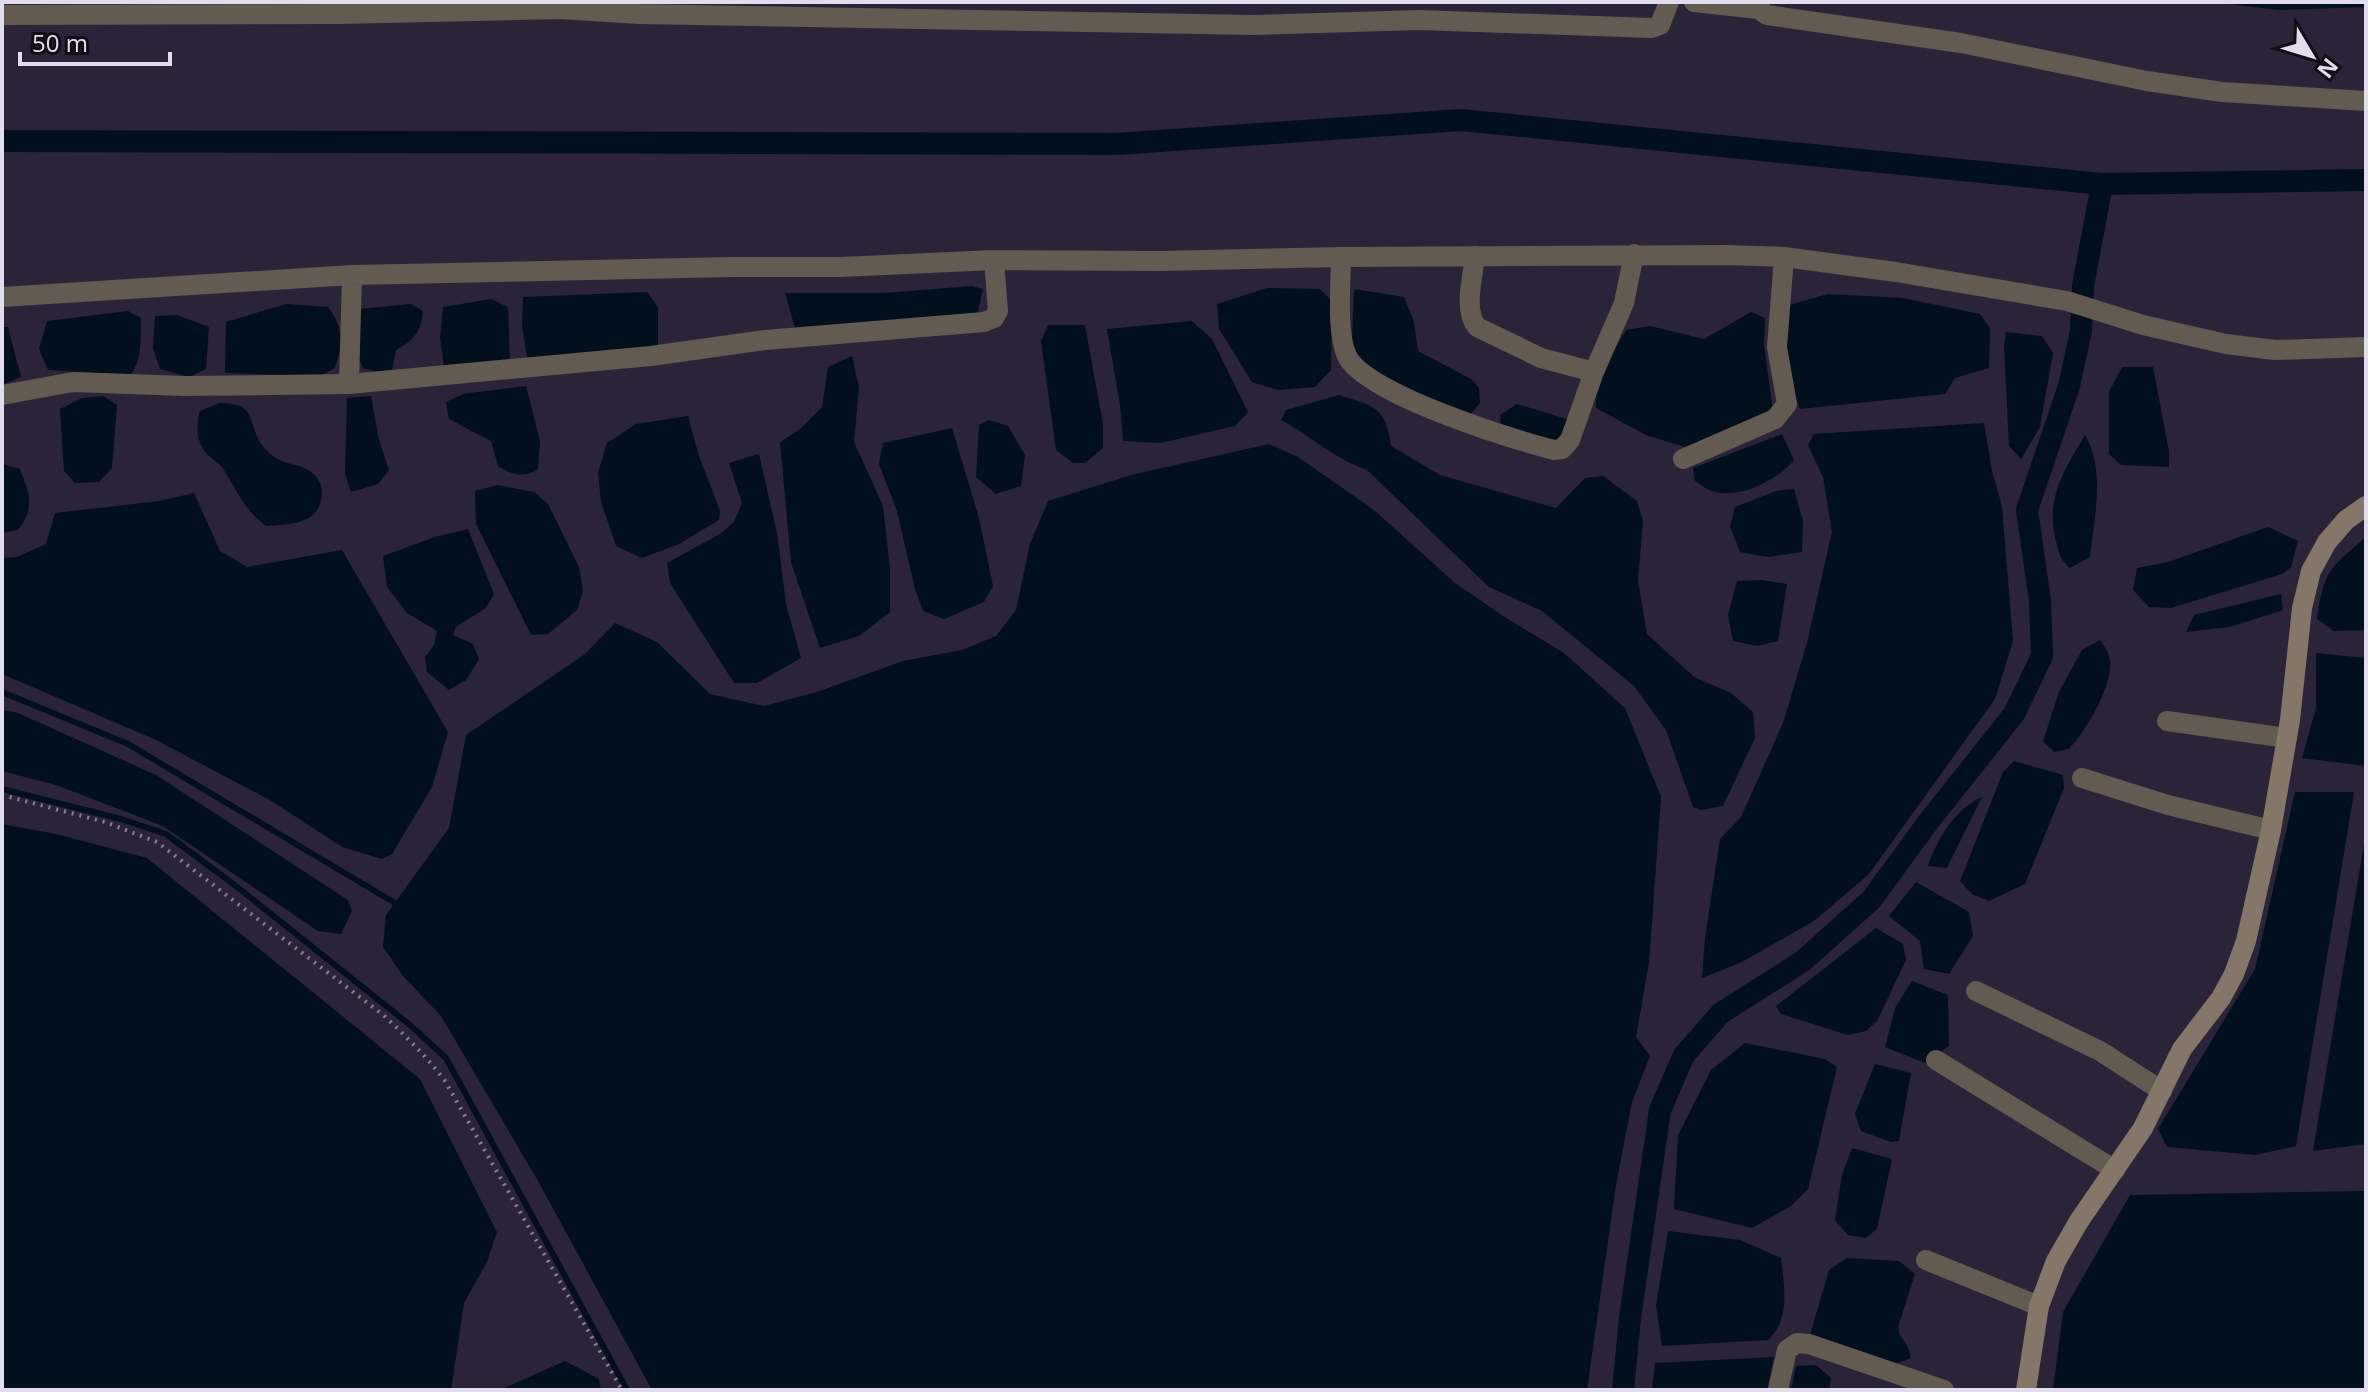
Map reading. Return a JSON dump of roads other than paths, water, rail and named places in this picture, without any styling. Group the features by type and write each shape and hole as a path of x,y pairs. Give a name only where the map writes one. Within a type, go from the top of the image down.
{"street":[{"path":"1166,2 1176,21"},
{"path":"2,15 339,14 560,9 639,14 1176,21 1254,25 1418,11 1652,28 1660,25 1669,2"},
{"path":"1694,2 1759,5 1767,15 2036,56 2147,81 2222,92 2366,101"},
{"path":"1341,257 1343,331 1347,356 1358,369 1405,396 1463,421 1554,450 1562,449 1570,440 1594,372 1624,303 1634,254"},
{"path":"2,297 352,275 841,267 994,260 1160,261 1634,254 1784,257 2067,301 2094,307 2143,325 2226,344 2275,350 2366,347"},
{"path":"1475,256 1470,308 1471,320 1477,327 1541,358 1594,372"},
{"path":"1683,459 1783,413 1787,404 1777,347 1784,257"},
{"path":"2,395 73,382 198,386 349,384 571,364 765,340 984,322 994,318 998,311 994,260"},
{"path":"349,384 352,275"},
{"path":"2026,1390 2039,1306 2056,1261 2079,1221 2143,1128 2182,1049 2221,998 2234,974 2246,941 2271,830 2287,738 2302,608 2311,571 2327,542 2346,520 2366,506"},
{"path":"2167,721 2287,738"},
{"path":"2082,778 2168,805 2271,830"},
{"path":"1976,991 2100,1051 2162,1091"},
{"path":"1936,1060 2115,1170"},
{"path":"1926,1260 2039,1306"},
{"path":"1778,1390 1787,1350 1797,1343 1809,1344 1944,1390"}],"water":[{"path":"2212,2 2366,2 2366,7 2278,10"},
{"path":"972,286 983,289 977,315 796,331 785,293 884,293"},
{"path":"1267,288 1320,289 1332,301 1331,370 1315,387 1278,390 1252,382 1219,329 1217,304"},
{"path":"1354,289 1404,297 1414,322 1418,351 1471,379 1479,388 1480,403 1469,416 1362,369 1352,341"},
{"path":"647,292 658,307 658,350 575,361 527,357 522,326 523,297"},
{"path":"1828,294 1903,298 1980,314 1990,328 1989,368 1955,378 1945,394 1800,409 1779,355 1782,307"},
{"path":"491,299 508,307 510,363 444,366 440,338 443,307"},
{"path":"286,304 328,307 337,322 340,336 335,368 320,376 225,373 226,322"},
{"path":"411,304 423,311 420,325 412,339 396,350 392,369 385,374 363,368 355,351 358,309"},
{"path":"128,311 141,318 139,356 130,375 48,370 39,349 47,321"},
{"path":"1751,312 1765,318 1764,344 1773,413 1698,451 1646,435 1596,408 1595,384 1626,330 1650,326 1704,339"},
{"path":"177,315 209,327 206,369 189,377 160,369 153,348 155,316"},
{"path":"1192,321 1212,339 1248,412 1235,426 1160,443 1123,441 1107,329"},
{"path":"1048,325 1085,325 1103,424 1103,448 1085,463 1073,463 1056,450 1041,341"},
{"path":"2,327 8,327 21,377 2,385"},
{"path":"2006,332 2042,336 2053,353 2040,427 2021,459 2009,446"},
{"path":"852,356 859,388 854,442 883,506 890,569 890,612 859,636 820,648 791,562 780,442 800,429 822,407 828,367"},
{"path":"2122,367 2153,367 2169,451 2169,467 2121,465 2109,454 2109,392"},
{"path":"526,386 540,441 538,469 528,474 518,474 498,466 491,441 449,419 446,402 463,394"},
{"path":"1339,395 1376,410 1386,423 1391,446 1440,475 1556,508 1585,478 1603,476 1637,501 1643,521 1638,580 1647,634 1694,677 1731,693 1753,712 1755,738 1723,806 1701,810 1693,807 1666,730 1634,686 1542,611 1489,587 1367,470 1344,460 1281,420 1286,410"},
{"path":"103,396 117,405 112,468 99,482 75,483 64,471 60,409 82,398"},
{"path":"371,396 379,440 389,470 378,484 351,492 345,474 347,398"},
{"path":"219,403 242,407 251,418 259,441 266,450 278,459 315,475 322,492 320,503 310,517 294,523 266,526 247,507 222,468 206,453 199,438 200,411"},
{"path":"1517,404 1570,420 1563,445 1501,428 1500,415"},
{"path":"688,416 720,511 719,520 679,544 642,558 616,546 601,502 598,473 607,443 636,424"},
{"path":"989,420 1008,426 1025,455 1021,486 996,494 976,477 979,425"},
{"path":"1984,423 2002,506 2013,641 1995,699 1869,874 1814,921 1742,962 1702,978 1720,839 1741,817 1783,723 1807,643 1832,532 1823,477 1808,445 1814,434"},
{"path":"952,428 979,518 993,586 984,602 944,619 923,611 897,511 879,464 883,443"},
{"path":"1782,434 1794,460 1768,481 1734,493 1722,493 1695,481 1693,468"},
{"path":"2085,435 2095,464 2096,511 2090,557 2070,568 2058,549 2053,511 2058,485"},
{"path":"1269,444 1298,457 1374,510 1455,583 1564,653 1625,708 1661,797 1649,963 1636,1037 1650,1056 1632,1102 1616,1185 1587,1390 652,1390 538,1181 441,1016 403,976 383,947 386,915 449,828 466,735 585,654 615,623 657,642 710,694 764,706 817,692 903,661 962,650 996,636 1016,610 1030,544 1048,501 1131,475"},
{"path":"759,454 777,533 786,604 801,658 757,683 734,683 670,583 667,563 720,534 734,522 742,503 729,463"},
{"path":"2,464 20,469 29,507 18,530 2,533"},
{"path":"498,485 534,492 548,504 579,567 583,591 577,610 548,634 531,635 476,524 475,491"},
{"path":"1794,489 1803,521 1802,552 1768,557 1740,552 1730,526 1735,507 1776,491"},
{"path":"194,493 220,551 247,567 342,550 448,732 432,787 392,854 382,859 342,847 270,800 154,739 2,674 2,558 17,557 46,544 55,513 159,501"},
{"path":"2268,527 2298,541 2291,567 2282,574 2171,608 2149,607 2133,590 2137,568 2168,562"},
{"path":"468,529 494,594 486,608 456,627 453,635 473,644 479,659 466,680 449,690 427,672 425,657 434,645 437,631 407,613 387,587 383,556"},
{"path":"2366,537 2366,630 2334,631 2317,619 2326,580 2337,564"},
{"path":"1762,580 1787,584 1778,641 1757,646 1733,641 1728,615 1737,581"},
{"path":"2281,594 2283,610 2230,627 2186,632 2194,615"},
{"path":"2100,640 2110,661 2105,690 2076,741 2069,749 2054,752 2043,741 2059,692 2082,650"},
{"path":"2316,653 2366,658 2366,766 2302,758 2316,708"},
{"path":"2,710 18,713 156,775 348,900 352,911 341,934 318,931 163,826 56,785 2,771"},
{"path":"2014,761 2063,775 2064,788 2025,884 1989,901 1972,894 1960,881 2003,772"},
{"path":"2295,792 2354,792 2296,1146 2255,1155 2167,1147 2158,1129 2255,969"},
{"path":"1982,797 1947,868 1928,866 1937,845 1956,817"},
{"path":"2,824 56,834 147,858 420,1079 497,1232 487,1262 464,1303 451,1390 2,1390"},
{"path":"2366,832 2366,1144 2313,1151"},
{"path":"1916,882 1969,912 1973,936 1949,974 1924,969 1920,941 1889,916"},
{"path":"1876,928 1903,944 1906,960 1877,1021 1866,1031 1848,1035 1781,1014 1776,1006"},
{"path":"1912,981 1948,995 1949,1046 1925,1063 1885,1047 1895,1008"},
{"path":"1745,1043 1825,1059 1837,1067 1808,1189 1791,1206 1752,1228 1674,1209 1678,1135 1711,1070"},
{"path":"1875,1064 1911,1073 1899,1141 1891,1142 1861,1131 1855,1114"},
{"path":"1852,1148 1892,1159 1877,1229 1866,1238 1848,1235 1835,1220 1842,1175"},
{"path":"2366,1191 2366,1390 2053,1390 2063,1312 2130,1195"},
{"path":"1668,1231 1740,1240 1781,1258 1783,1312 1768,1340 1662,1346 1656,1305"},
{"path":"1847,1258 1899,1261 1915,1274 1898,1327 1911,1358 1895,1364 1810,1335 1829,1270"},
{"path":"1774,1357 1767,1390 1652,1390 1655,1363"},
{"path":"565,1361 599,1379 601,1390 500,1390"},
{"path":"1816,1365 1831,1378 1829,1390 1791,1390 1796,1366"}],"waterway":[{"path":"2,141 1116,144 1461,120 2102,184 2366,180"},
{"path":"1623,1390 1630,1318 1660,1110 1684,1055 1721,1013 1803,961 1871,900 2014,714 2042,656 2040,601 2027,510 2069,386 2081,331 2083,286 2102,184"},
{"path":"2,692 128,744 395,903"},
{"path":"2,789 121,819 166,834 410,1025 446,1058 627,1390"}]}
